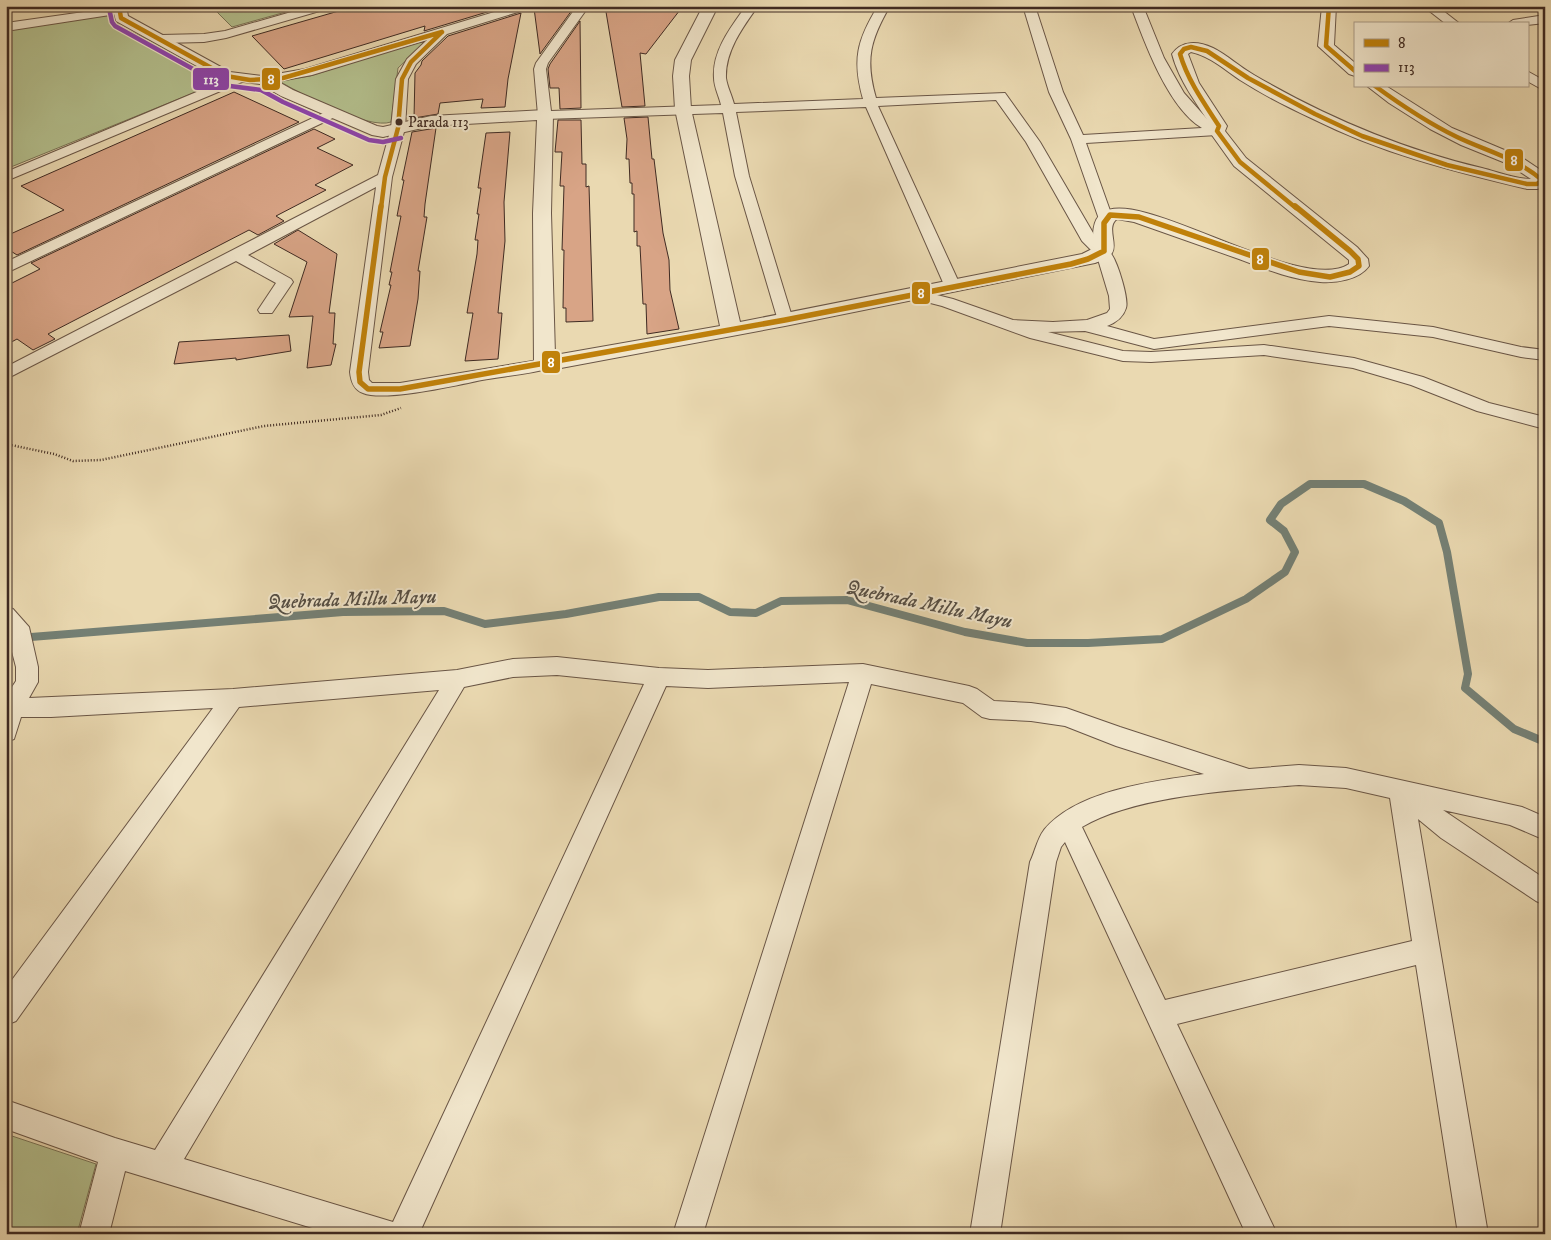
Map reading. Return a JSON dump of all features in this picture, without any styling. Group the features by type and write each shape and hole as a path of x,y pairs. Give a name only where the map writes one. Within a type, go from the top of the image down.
{"street":[{"path":"161,39 204,38 226,34 326,6"},
{"path":"6,26 119,9 121,18 128,24 161,39 226,76 264,80 307,72 527,6"},
{"path":"545,364 542,213 545,115 540,69 583,6"},
{"path":"712,6 707,11 683,60 681,76 683,109 730,330"},
{"path":"752,6 732,35 722,54 720,78 729,109 742,176 785,320"},
{"path":"884,6 865,41 864,81 870,102 953,287"},
{"path":"1029,6 1056,92 1078,139 1105,219"},
{"path":"1087,326 1114,316 1118,310 1118,300 1104,251 1102,227 1105,219 1111,214 1116,213 1139,217 1301,273 1320,276 1340,275 1359,266 1358,259 1350,251 1240,162 1217,131 1208,127 1178,94 1152,47 1137,6"},
{"path":"1328,6 1326,46 1354,70"},
{"path":"1429,6 1451,22"},
{"path":"1526,22 1545,19"},
{"path":"442,32 410,62 402,79 398,128 385,177 359,372 360,382 368,390 400,389 785,320 1071,264 1088,260 1104,251"},
{"path":"1217,131 1219,126 1198,97 1182,65 1180,54 1184,49 1191,47 1207,51 1286,100 1387,145 1447,165 1502,179 1527,184 1537,184 1542,180 1538,174 1526,167 1480,148 1439,127 1379,88"},
{"path":"1528,76 1545,87"},
{"path":"6,177 237,78"},
{"path":"264,80 332,113 372,130 383,132 431,121 1000,96 1033,142 1090,241 1104,251"},
{"path":"6,268 332,113"},
{"path":"1078,139 1217,131"},
{"path":"6,374 385,177"},
{"path":"236,254 285,282 266,310"},
{"path":"917,295 947,302 1059,340 1123,356 1151,357 1264,350 1354,363 1417,381 1483,407 1545,424"},
{"path":"1013,325 1045,327 1087,326 1135,341 1154,344 1329,321 1434,332 1521,352 1545,355"},
{"path":"6,615 18,627 27,667 27,682 10,706 6,732"},
{"path":"10,706 51,708 233,698 457,679 513,668 557,666 659,677 708,680 863,673 969,695 990,710 1031,712 1066,718 1249,779"},
{"path":"688,1234 863,673"},
{"path":"403,1234 659,677"},
{"path":"162,1167 457,679"},
{"path":"6,1011 233,698"},
{"path":"985,1234 1043,862 1052,839 1068,823 1086,812 1114,802 1180,788 1299,775 1346,778 1402,792 1513,815 1545,829"},
{"path":"1402,792 1450,830 1545,894"},
{"path":"1402,792 1473,1234"},
{"path":"1068,823 1262,1234"},
{"path":"1159,1014 1427,950"},
{"path":"6,1114 115,1153 384,1234"},
{"path":"94,1234 115,1153"}],"path":[{"path":"6,444 54,454 73,461 101,460 264,426 381,415 408,406"}],"green space":[{"path":"239,6 288,6 293,10 232,27 217,12"},
{"path":"113,14 114,19 121,27 169,49 223,81 6,169 6,30"},
{"path":"430,38 398,68 391,122 380,123 351,116 318,102 279,81 310,76"},
{"path":"6,1134 96,1164 77,1234 6,1234"}],"building":[{"path":"356,6 507,6 424,31 425,26 284,69 252,36"},
{"path":"535,6 575,6 540,54 534,8"},
{"path":"605,6 683,6 646,54 640,53 645,106 622,107"},
{"path":"521,13 508,79 505,107 481,108 483,99 440,103 438,114 414,118 415,73 422,61 448,36"},
{"path":"580,21 581,108 560,109 559,88 550,88 548,69"},
{"path":"234,92 299,122 17,255 6,248 6,236 64,210 21,186"},
{"path":"648,117 652,159 654,159 663,233 669,260 670,290 679,329 647,334 646,304 643,304 640,246 637,246 637,231 634,232 634,194 632,194 632,183 630,183 629,159 626,159 627,139 624,118"},
{"path":"558,120 581,120 582,164 586,164 586,187 589,186 593,321 566,322 566,308 563,308 564,186 560,186 562,152 555,152"},
{"path":"436,128 425,204 424,217 427,217 418,271 420,271 418,299 410,346 379,348 383,332 380,332 391,285 389,285 392,272 390,272 401,216 397,216 404,180 402,180 412,132"},
{"path":"314,129 335,139 317,148 353,165 315,185 326,190 276,216 284,221 258,235 249,230 48,334 55,339 33,350 17,339 6,345 6,286 40,269 31,263"},
{"path":"510,132 504,202 505,241 498,313 502,313 498,359 465,361 473,313 467,313 477,254 478,240 475,240 481,188 478,188 486,133"},
{"path":"298,230 337,254 329,313 335,313 333,344 336,344 331,365 307,368 313,316 289,317 307,262 274,244"},
{"path":"289,335 291,351 236,360 236,358 174,364 179,342"}],"waterway":[{"name":"Quebrada Millu Mayu","path":"6,639 343,612 444,611 485,624 566,614 659,597 699,597 730,612 756,613 781,601 847,600 965,632 1027,643 1088,643 1162,639 1246,599 1285,572 1295,552 1284,531 1270,520 1281,504 1310,484 1364,484 1404,501 1439,523 1447,552 1468,674 1465,688 1514,729 1545,742"}],"transit line":[{"name":"8","path":"119,6 121,18 226,76 250,80 283,78 442,32"},
{"name":"8","path":"1329,6 1326,46 1354,70"},
{"name":"113","path":"109,8 112,22 115,26 222,85 261,90 283,102 369,140 383,142 401,138"},
{"name":"8","path":"442,32 411,62 402,79 398,128 385,177 359,372 360,382 368,389 400,389 785,320 1071,264 1088,259 1104,251"},
{"name":"8","path":"1104,251 1104,223 1110,215 1117,214 1139,217 1299,272 1330,277 1350,272 1359,266 1358,259 1350,251 1240,162 1217,131 1219,126 1196,91 1183,64 1180,54 1184,49 1191,47 1207,51 1248,78 1315,114 1362,136 1447,165 1527,184 1537,184 1542,180 1523,165 1468,142 1436,126 1378,88"}],"place":[{"name":"Parada 113","path":"399,122"}]}
